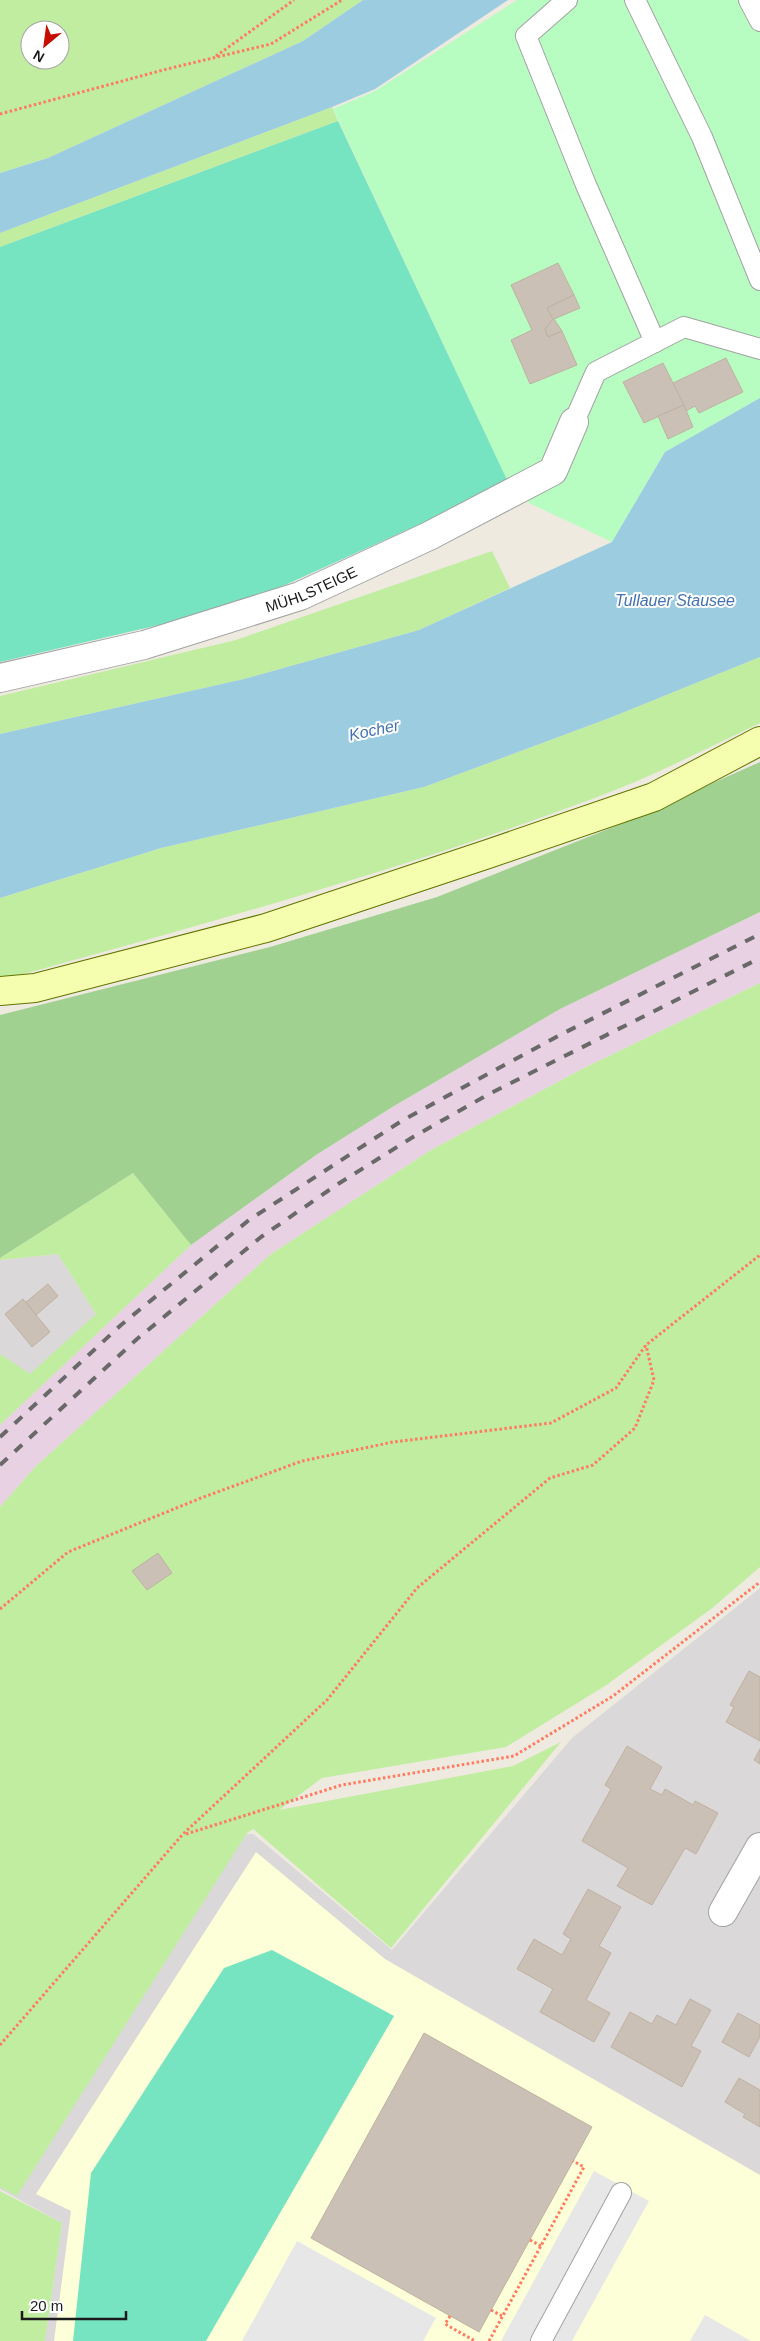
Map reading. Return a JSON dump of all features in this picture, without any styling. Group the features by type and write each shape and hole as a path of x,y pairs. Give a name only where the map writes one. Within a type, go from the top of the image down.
{"street":[{"name":"MÜHLSTEIGE","path":"0,678 144,645 300,596 429,536 553,471 574,422"},
{"path":"0,992 35,988 266,928 654,797 760,741"},
{"path":"723,1912 760,1846"}],"lane":[{"path":"567,0 526,36 586,185 655,342"},
{"path":"635,0 702,137 760,280"},
{"path":"749,0 760,21"},
{"path":"574,422 596,372 684,327 760,349"},
{"path":"542,2341 622,2193"}],"path":[{"path":"214,58 294,0"},
{"path":"0,114 271,44 342,0"},
{"path":"0,1610 68,1552 201,1498 302,1461 393,1442 551,1423 616,1388 646,1345 760,1255"},
{"path":"0,2045 183,1834 327,1700 417,1588 550,1478 593,1465 635,1428 654,1380 646,1345"},
{"path":"183,1834 342,1785 514,1756 613,1696 760,1582"},
{"path":"488,2341 584,2167 573,2161"},
{"path":"530,2240 541,2246"},
{"path":"491,2310 502,2316"},
{"path":"450,2316 445,2324 476,2341"}],"shaded area":[{"path":"760,912 760,983 582,1069 431,1150 271,1254 35,1467 0,1507 0,1425 191,1245 316,1155 394,1106 560,1009"},
{"path":"58,1254 96,1314 30,1375 0,1354 0,1260"},
{"path":"760,1588 760,2341 45,2341 62,2223 0,2189 0,2055 158,1833 253,1834 392,1950 572,1738"},
{"path":"256,1852 385,1959 760,2175 760,2341 54,2341 71,2211 36,2194"},
{"path":"594,2171 649,2201 572,2341 501,2341"},
{"path":"297,2241 436,2318 423,2341 242,2341"},
{"path":"705,2315 751,2341 690,2341"}],"green space":[{"path":"0,0 363,0 303,41 48,158 0,173"},
{"path":"517,0 760,0 760,398 665,452 612,542 529,503 509,484 333,109 375,91"},
{"path":"332,107 338,121 0,247 0,233"},
{"path":"338,121 509,484 236,607 0,662 0,247"},
{"path":"492,551 510,588 419,630 244,679 0,734 0,696 236,640"},
{"path":"760,657 760,723 635,782 522,824 381,871 239,914 96,954 24,974 0,977 0,898 161,848 424,787 612,717"},
{"path":"760,762 760,912 560,1009 394,1106 316,1155 191,1245 133,1173 0,1258 0,1015 270,947 437,897 621,824"},
{"path":"760,983 760,1567 711,1609 605,1686 506,1747 322,1778 279,1810 513,1766 561,1742 391,1948 253,1829 247,1833 17,2196 0,2187 0,1507 35,1467 271,1254 431,1150 582,1069"},
{"path":"133,1173 191,1245 0,1425 0,1354 30,1374 96,1314 58,1254 0,1260 0,1258"},
{"path":"272,1950 394,2016 206,2341 73,2341 91,2173 224,1968"},
{"path":"0,2191 62,2223 45,2341 0,2341"}],"water":[{"path":"363,0 508,0 375,89 0,233 0,173 48,158 303,41"},
{"path":"760,398 760,657 612,717 424,787 161,848 0,898 0,734 244,679 419,630 612,542 665,452"}],"building":[{"path":"558,263 574,295 547,308 553,319 545,329 548,337 562,331 577,365 530,384 511,340 532,330 511,285"},
{"path":"574,295 580,308 554,319 562,331 548,337 545,329 553,319 547,308"},
{"path":"726,358 743,392 699,413 695,406 686,411 673,383"},
{"path":"663,363 684,405 644,423 623,382"},
{"path":"684,405 693,427 668,439 658,416"},
{"path":"48,1284 58,1296 36,1315 26,1302"},
{"path":"23,1299 50,1332 32,1347 5,1314"},
{"path":"158,1553 172,1573 147,1590 132,1571"},
{"path":"749,1671 760,1677 760,1741 726,1722 734,1707 730,1705"},
{"path":"627,1746 662,1767 650,1789 662,1795 665,1789 693,1805 695,1801 718,1813 696,1854 685,1848 652,1905 617,1886 628,1868 582,1841 611,1789 605,1785"},
{"path":"760,1749 760,1764 754,1760"},
{"path":"588,1889 621,1907 599,1946 611,1953 586,2000 610,2013 594,2042 540,2012 553,1989 517,1969 534,1939 562,1955 571,1939 563,1934"},
{"path":"690,1999 711,2010 691,2046 701,2051 682,2087 611,2047 630,2012 652,2024 657,2015 676,2025"},
{"path":"738,2013 760,2025 760,2037 749,2057 722,2042"},
{"path":"424,2033 592,2127 479,2332 311,2238"},
{"path":"739,2078 760,2090 760,2127 743,2117 745,2114 725,2102"}],"railway":[{"path":"0,1437 121,1325 249,1220 403,1120 558,1036 760,934"},
{"path":"0,1465 137,1339 261,1237 338,1184 413,1137 489,1094 760,958"}],"water label":[{"name":"Tullauer Stausee","path":"675,600"},
{"name":"Kocher","path":"374,730"}]}
